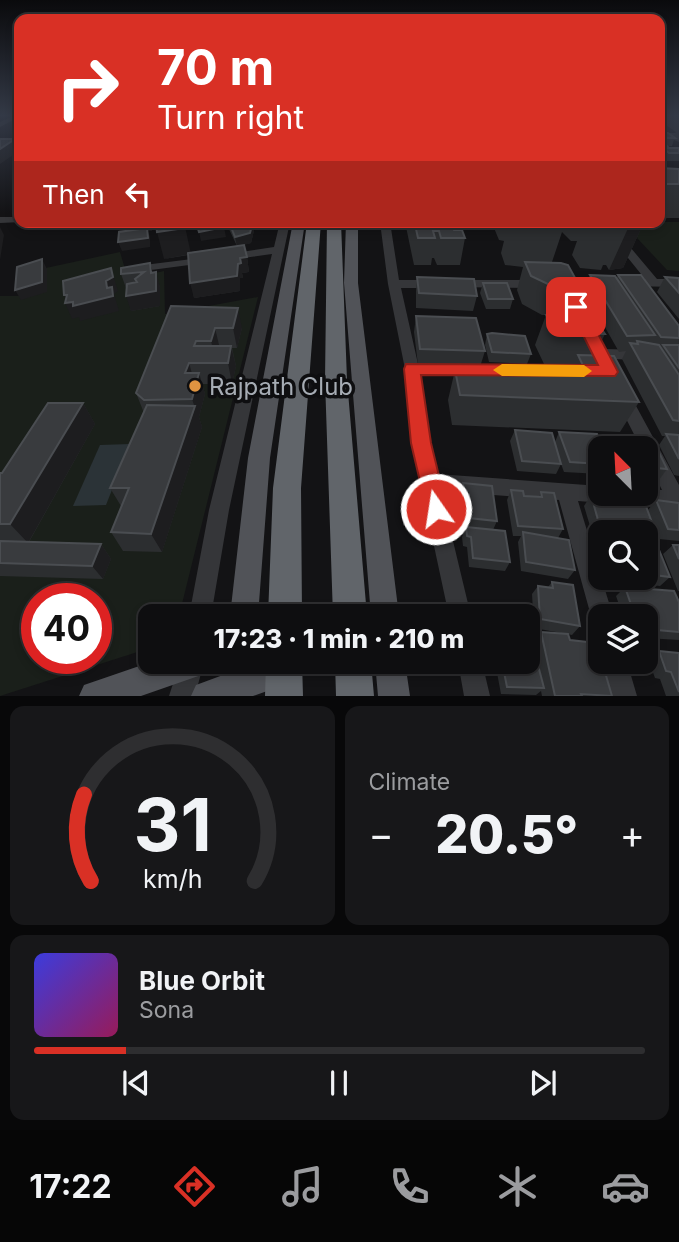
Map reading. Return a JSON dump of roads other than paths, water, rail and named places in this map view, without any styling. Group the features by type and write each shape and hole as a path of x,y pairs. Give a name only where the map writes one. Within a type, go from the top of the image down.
{"highway":[{"path":"285,604 287,488 313,228"},
{"path":"334,228 336,380 349,604"},
{"path":"354,674 355,696"}],"main road":[{"path":"245,604 259,458 298,228"},
{"path":"352,228 351,283 384,604"},
{"path":"95,696 158,674"},
{"path":"391,674 394,696"},
{"path":"207,696 238,681 284,676"}],"street":[{"path":"202,604 219,510 284,228"},
{"path":"386,228 394,284 412,369 421,443 457,604"},
{"path":"609,228 650,283 657,298"},
{"path":"136,269 278,250"},
{"path":"618,283 679,283"},
{"path":"394,284 571,284 600,354 678,500"},
{"path":"600,354 679,356"},
{"path":"412,369 610,372"},
{"path":"430,482 678,500"},
{"path":"566,492 599,604"},
{"path":"182,696 189,674"},
{"path":"472,674 477,696"},
{"path":"618,674 624,696"}],"place":[{"name":"Rajpath Club","path":"195,386"}]}
